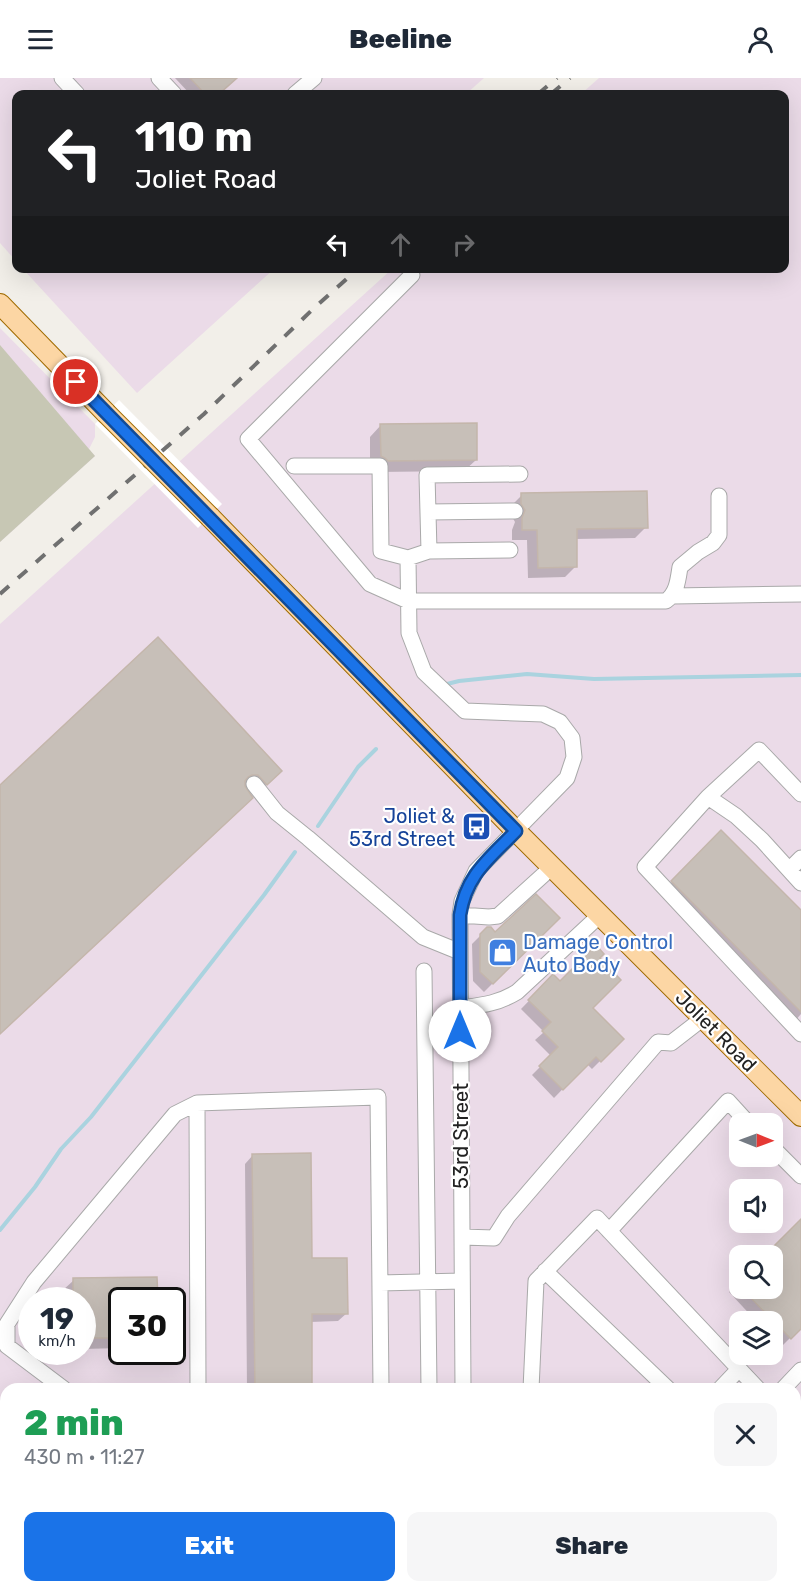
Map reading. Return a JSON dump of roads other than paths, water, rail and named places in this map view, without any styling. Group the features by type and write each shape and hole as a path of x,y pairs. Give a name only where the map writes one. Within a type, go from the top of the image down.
{"main road":[{"name":"Joliet Road","path":"0,304 516,831 801,1116"}],"street":[{"path":"62,78 73,90"},
{"path":"159,78 170,90"},
{"path":"300,90 314,78"},
{"path":"412,275 248,439 370,584 408,601 666,600 673,596 801,594"},
{"path":"294,466 380,466 381,551 408,558 429,551 510,550"},
{"path":"429,551 427,475 520,474"},
{"path":"673,596 680,567 713,543 719,535 719,496"},
{"path":"428,512 515,511"},
{"name":"53rd Street","path":"408,558 409,633 424,672 465,711 543,714 560,722 572,738 574,757 567,778 476,872 462,901 460,1008 463,1383"},
{"path":"801,794 759,750 708,797 645,867 801,1034"},
{"path":"254,784 277,813 423,937 460,952"},
{"path":"708,797 736,816 762,840 795,864 801,883"},
{"path":"460,915 498,916 552,867"},
{"path":"460,1008 490,1004 517,992 600,915"},
{"path":"424,971 429,1383"},
{"path":"462,1237 494,1238 508,1216 658,1042 671,1043 702,1018"},
{"path":"56,1383 7,1346 7,1324 34,1282 175,1114 197,1103 378,1097 381,1383"},
{"path":"609,1231 728,1101 739,1113"},
{"path":"197,1103 198,1383"},
{"path":"783,1158 801,1176"},
{"path":"531,1383 536,1281 597,1218 752,1383"},
{"path":"545,1271 662,1383"},
{"path":"380,1283 462,1281"},
{"path":"726,1383 739,1369"},
{"path":"789,1383 801,1370"}],"waterway":[{"path":"447,684 527,674 594,679 801,675"},
{"path":"318,826 358,767 376,749"},
{"path":"0,1230 35,1187 61,1149 91,1117 295,852"}],"railway":[{"path":"543,90 557,78"},
{"path":"556,90 570,78"},
{"path":"0,594 204,414 353,273"}],"place":[{"name":"Joliet & 53rd Street","path":"476,827"},
{"name":"Damage Control Auto Body","path":"502,953"}]}
